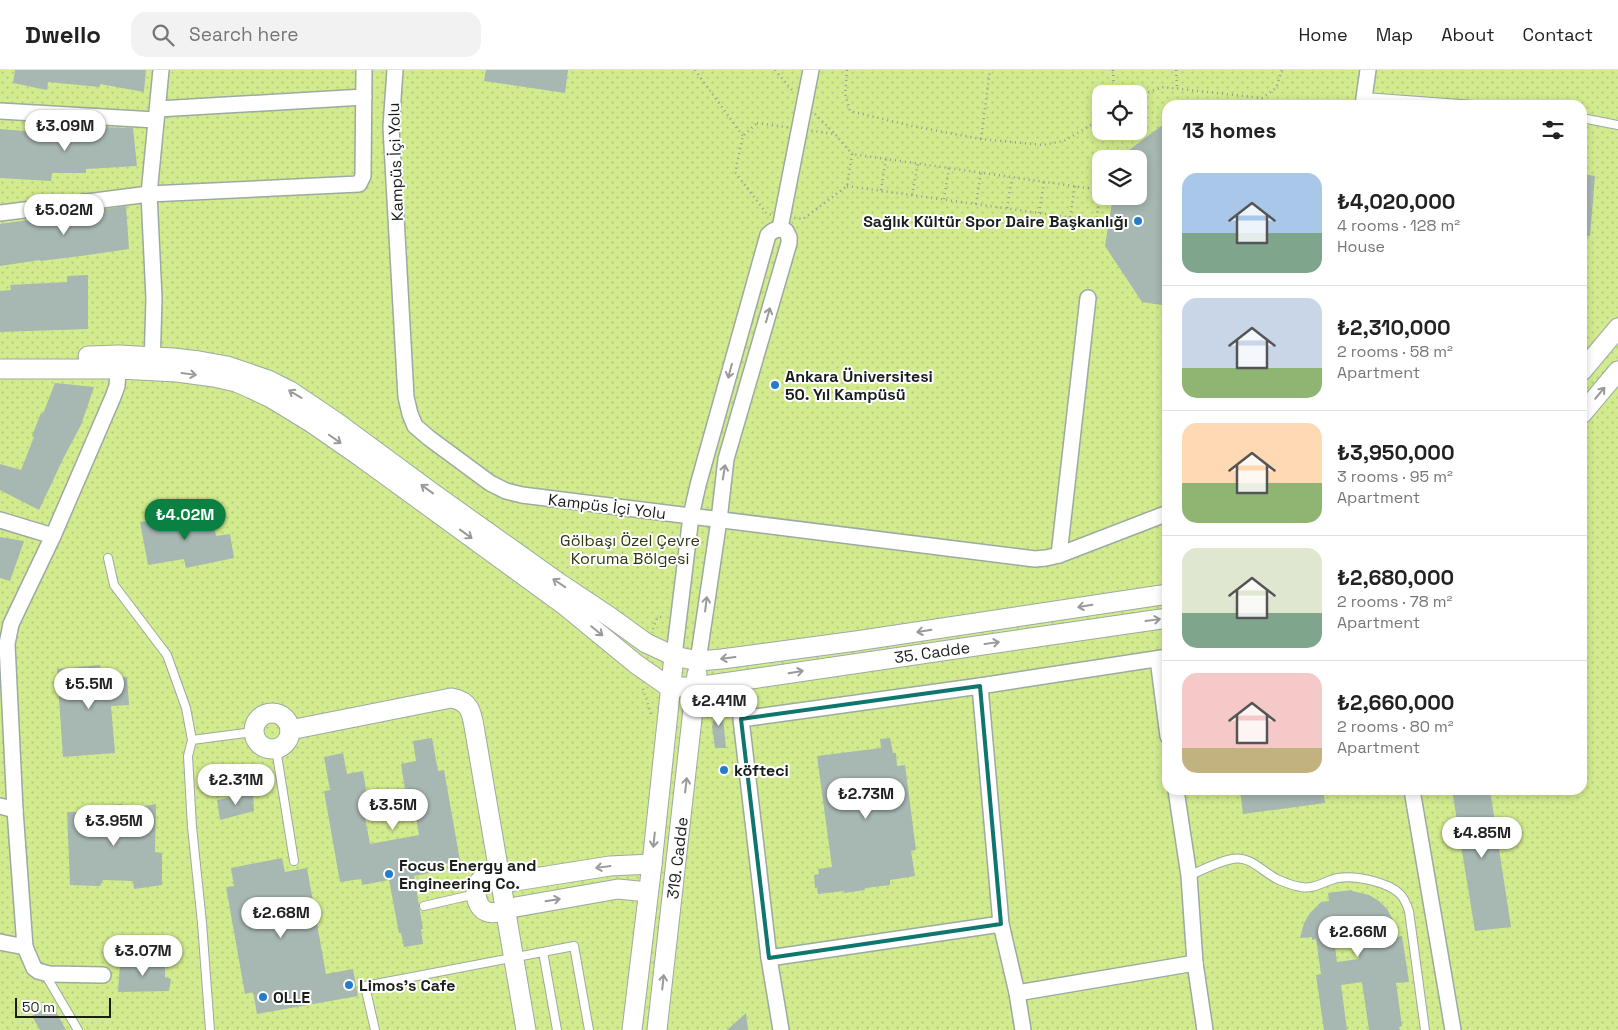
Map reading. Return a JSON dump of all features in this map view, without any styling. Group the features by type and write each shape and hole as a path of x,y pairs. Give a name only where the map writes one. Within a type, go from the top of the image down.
{"street":[{"path":"153,364 154,298 149,194 162,70"},
{"path":"0,213 149,194 359,184 363,176 364,70"},
{"name":"Kampüs İçi Yolu","path":"395,70 391,127 406,397 415,426 490,483 506,491 522,495 1019,557 1046,558 1060,555 1162,516"},
{"path":"780,228 811,70"},
{"path":"1363,100 1368,70"},
{"path":"0,111 157,114 364,96"},
{"path":"674,656 691,516 764,246 768,235 773,230 780,228 786,231 789,237 789,244 726,459 698,660"},
{"path":"1060,555 1088,298"},
{"path":"1587,365 1618,328"},
{"path":"0,358 153,364 177,372 236,382 271,398 312,423 563,604 636,664 669,687"},
{"name":"35. Cadde","path":"153,364 199,361 227,366 268,380 290,392 336,422 646,644 674,656 698,660 722,659 856,641 1162,595"},
{"path":"0,369 119,362"},
{"path":"104,975 38,971 34,968 25,947 4,658 11,624 53,536 113,397 119,362"},
{"path":"1587,408 1618,371"},
{"path":"0,520 53,536"},
{"name":"35. Cadde","path":"669,687 696,687 1162,619"},
{"name":"319. Cadde","path":"632,1030 652,864 669,687 674,656"},
{"path":"781,1030 769,958 741,719 980,686 1162,658"},
{"name":"319. Cadde","path":"657,1030 698,660"},
{"path":"980,686 1001,924 1017,993 1023,1030"},
{"path":"290,730 451,698 461,700 468,706 473,721 526,1030"},
{"path":"270,712 276,712 286,719 290,730 286,742 276,749 263,747 254,738 253,732 260,716 270,712"},
{"path":"1177,795 1189,876 1195,964 1205,1030"},
{"path":"1413,795 1453,1030"},
{"path":"0,806 15,810"},
{"path":"648,892 618,889 505,908 493,913 487,912 479,905 476,894 480,880 486,877 494,878 501,883 610,866 652,864"},
{"path":"769,958 1001,924"},
{"path":"0,942 25,947"},
{"path":"1017,993 1195,964"}],"lane":[{"path":"1587,119 1618,125"},
{"path":"108,558 114,585 166,655 186,708 192,740 188,756 191,809 210,1030"},
{"path":"192,740 253,732"},
{"path":"276,749 294,861"},
{"path":"1189,876 1230,859 1238,858 1247,860 1278,880 1303,888 1338,878 1352,878 1379,883 1400,893 1409,911 1425,1030"},
{"path":"424,906 476,894"},
{"path":"375,1030 366,986 574,946 589,1030"},
{"path":"543,952 557,1030"},
{"path":"44,972 78,1030"}],"path":[{"path":"695,70 743,136"},
{"path":"847,70 845,94 850,111 912,126 981,139 1043,145 1064,141 1092,124"},
{"path":"981,139 990,70"},
{"path":"1113,70 1114,85"},
{"path":"1176,70 1178,88"},
{"path":"1147,93 1162,86 1262,98 1276,88 1282,70"},
{"path":"847,186 1096,221 1101,190 852,154"},
{"path":"880,190 886,159"},
{"path":"912,195 918,163"},
{"path":"944,199 950,168"},
{"path":"976,204 981,172"},
{"path":"1007,208 1012,177"},
{"path":"1039,213 1044,182"},
{"path":"1070,217 1075,186"},
{"path":"641,685 652,718"}],"highlighted area":[{"path":"980,686 1001,924 769,958 741,719"}],"green space":[{"name":"Gölbaşı Özel Çevre Koruma Bölgesi","path":"0,70 1618,70 1618,1030 0,1030"}],"building":[{"path":"15,70 146,70 144,92 100,84 100,87 48,82 47,90 13,83"},
{"path":"486,70 568,70 565,93 484,81"},
{"name":"Sağlık Kültür Spor Daire Başkanlığı","path":"1162,125 1162,305 1142,302 1105,246 1112,205 1147,205 1147,150 1129,150 1142,140 1147,140 1147,137"},
{"path":"60,126 133,128 137,166 86,169 86,173 52,173 51,181 0,178 0,129 61,134"},
{"path":"1587,175 1595,176 1590,236 1587,236"},
{"path":"126,206 129,249 0,266 0,224"},
{"path":"88,275 88,329 0,332 0,291 11,290 10,285 67,282 67,276"},
{"path":"55,383 94,387 81,425 39,510 0,490 0,464 21,470 34,437 32,436"},
{"path":"211,512 216,536 230,534 234,558 186,568 184,559 148,565 140,522"},
{"path":"0,537 24,541 10,581 0,578"},
{"path":"100,665 101,679 127,677 129,705 111,706 115,753 63,757 57,669"},
{"path":"719,697 721,697 726,748 715,748 712,727"},
{"path":"432,738 438,771 444,770 460,861 439,865 440,871 414,876 423,929 421,929 423,944 404,947 401,933 399,933 389,880 362,885 361,879 340,882 324,791 330,790 324,757 343,753 347,774 363,771 367,796 405,789 401,764 416,761 413,741","holes":["413,798 419,835 370,844 363,807"]},
{"path":"890,738 893,753 896,753 897,766 905,765 916,850 911,851 915,876 890,880 890,885 865,888 865,890 818,894 817,888 815,888 814,875 819,874 818,869 832,867 817,756 881,748 880,739"},
{"path":"253,793 254,811 220,820 217,800"},
{"path":"1241,795 1324,795 1325,803 1243,814"},
{"path":"1453,795 1491,795 1511,927 1475,931"},
{"path":"122,804 122,810 156,804 155,852 162,853 162,885 134,889 133,881 103,880 100,886 70,885 67,812 101,812 103,806"},
{"path":"282,858 285,872 307,868 326,974 353,969 358,996 257,1014 253,992 245,994 226,887 234,886 231,868"},
{"path":"1352,890 1369,895 1387,909 1393,920 1397,937 1402,936 1409,982 1396,983 1402,1026 1399,1027 1400,1030 1369,1030 1362,982 1341,985 1347,1030 1324,1030 1316,975 1321,974 1316,939 1312,940 1312,937 1300,938 1304,923 1310,913 1321,902 1329,901 1328,893","holes":["1356,937 1359,959 1337,962 1334,940"]},
{"path":"165,961 165,977 171,979 169,991 118,992 120,962"},
{"path":"52,1004 66,1030 40,1030 32,1016"},
{"path":"746,1013 748,1030 727,1030"}],"place":[{"name":"Sağlık Kültür Spor Daire Başkanlığı","path":"1138,221"},
{"name":"Ankara Üniversitesi 50. Yıl Kampüsü","path":"775,385"},
{"name":"köfteci","path":"724,770"},
{"name":"Focus Energy and Engineering Co.","path":"389,874"},
{"name":"Limos's Cafe","path":"349,985"},
{"name":"OLLE","path":"263,997"}]}
